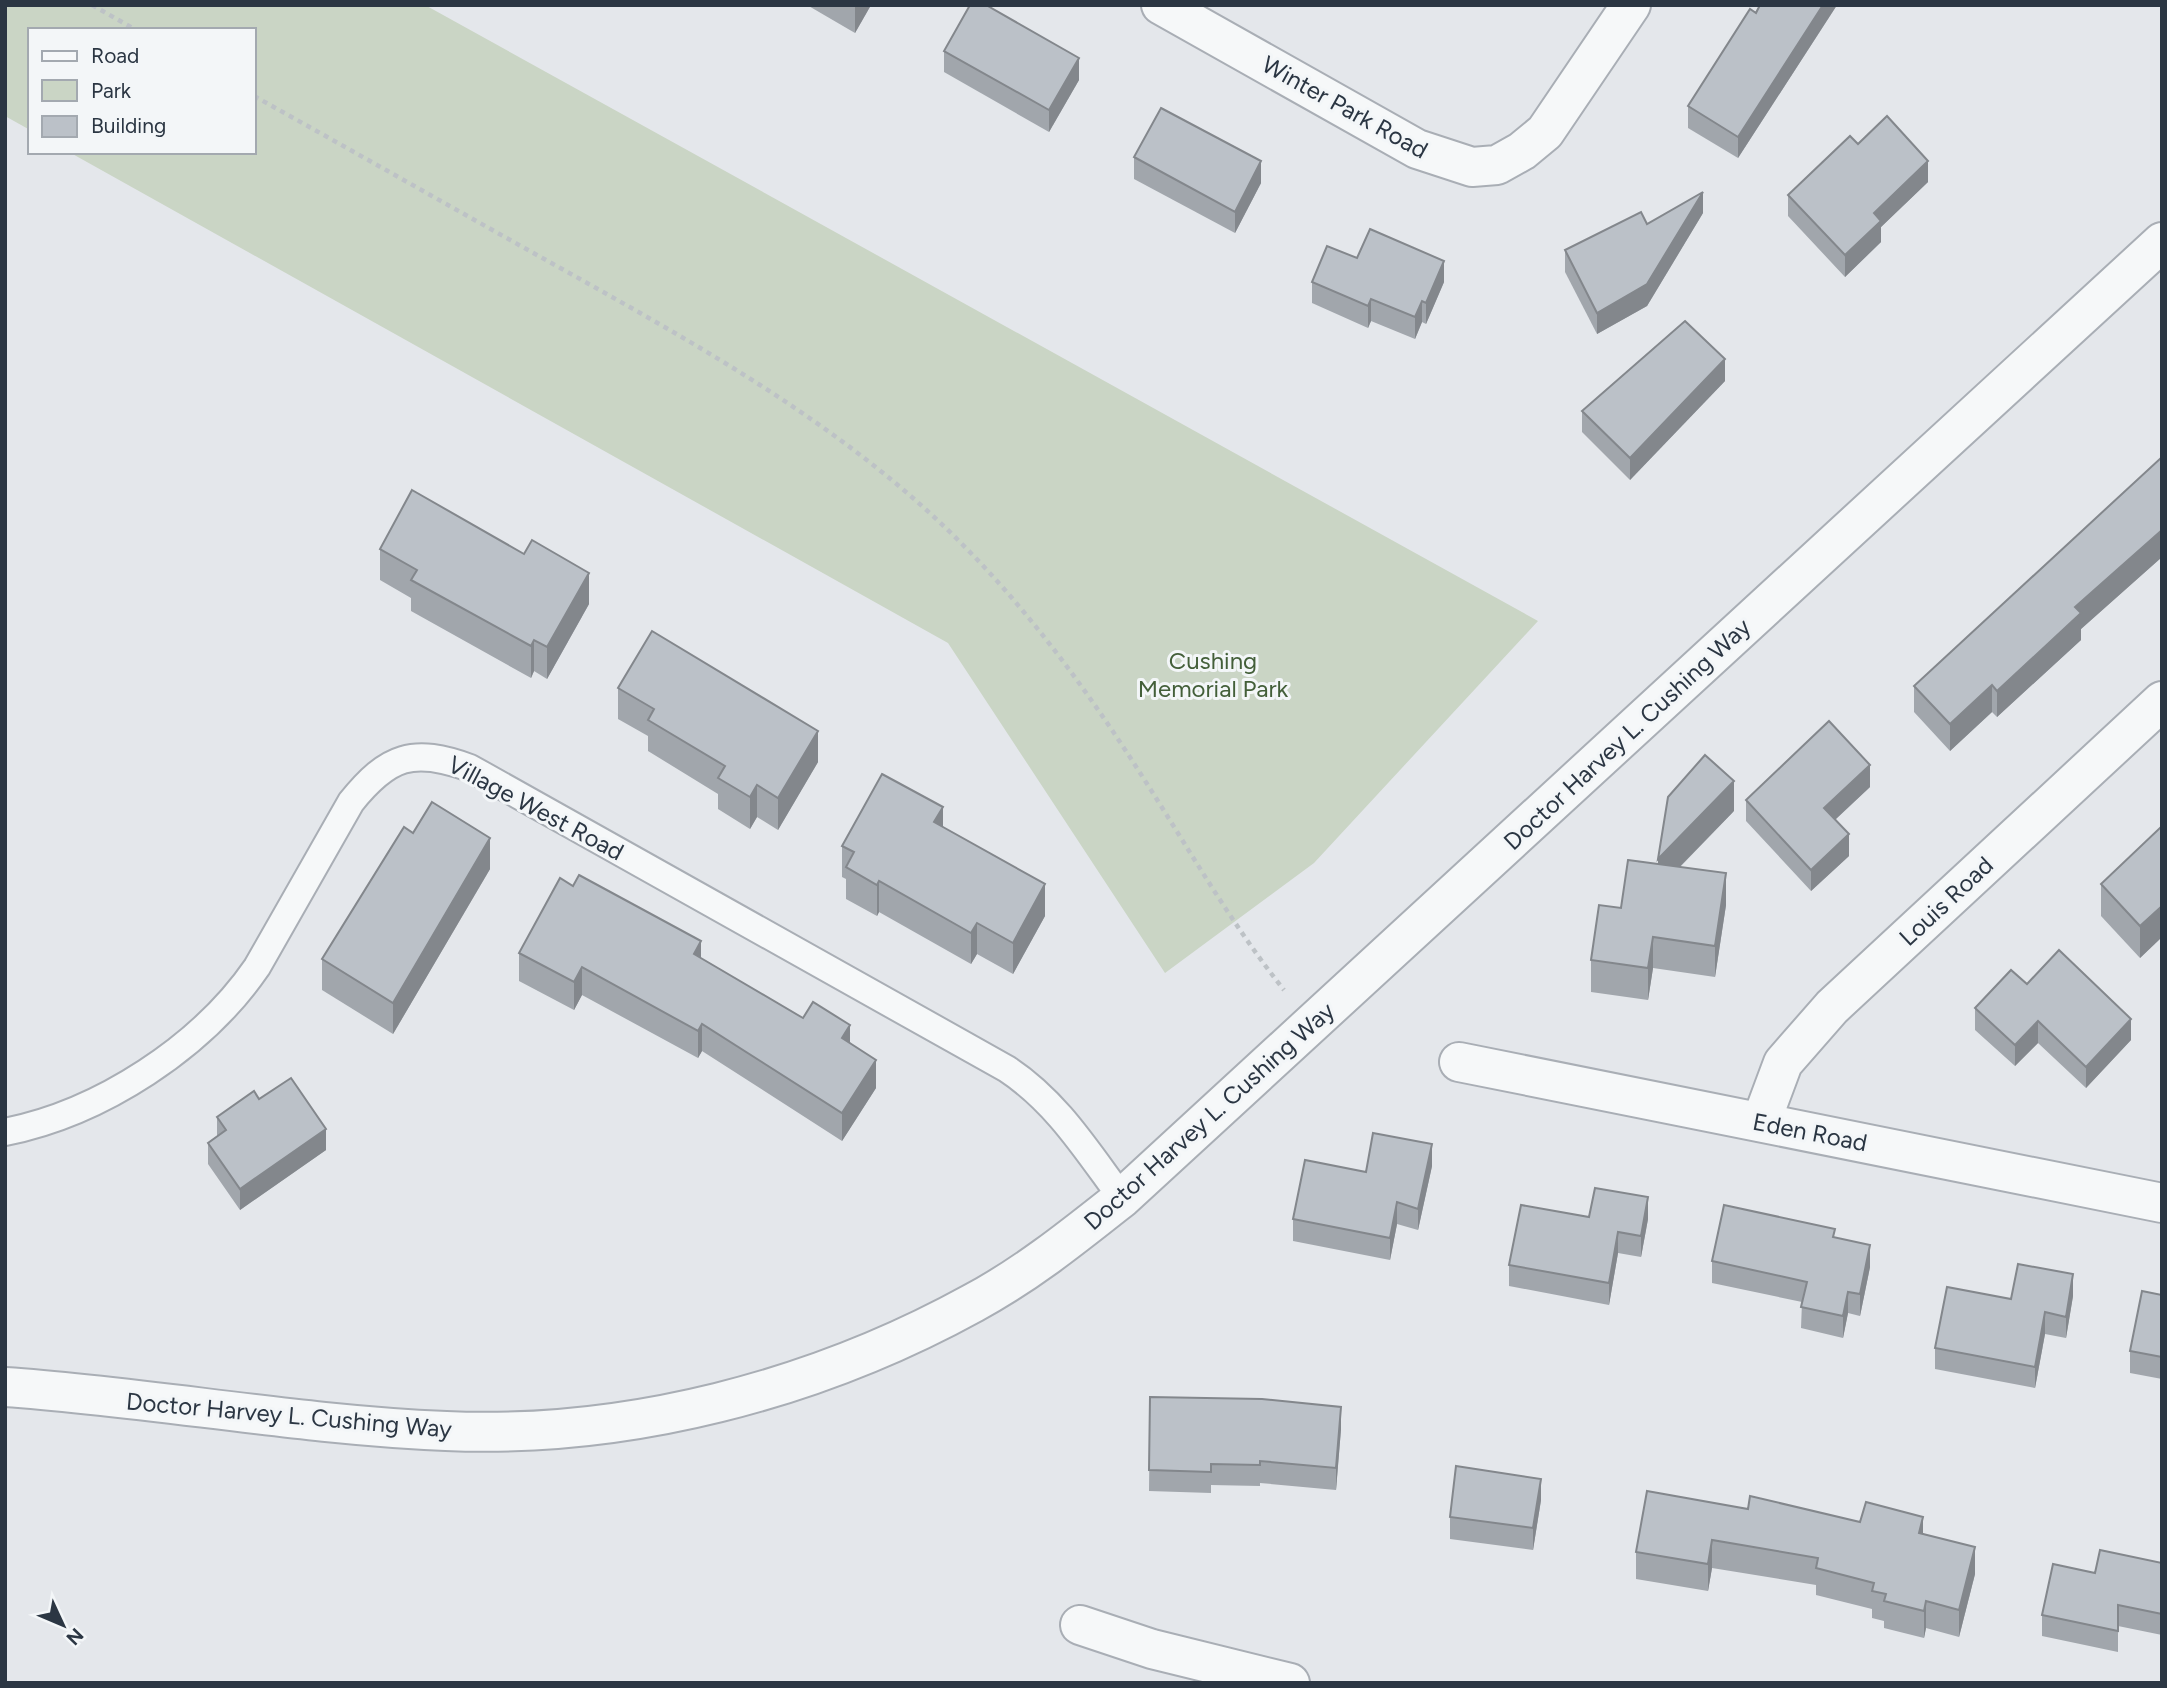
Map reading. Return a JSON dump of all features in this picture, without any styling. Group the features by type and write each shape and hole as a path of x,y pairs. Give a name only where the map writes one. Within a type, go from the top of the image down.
{"street":[{"name":"Winter Park Road","path":"1161,5 1417,149 1472,167 1497,165 1522,152 1545,132 1631,5"},
{"name":"Doctor Harvey L. Cushing Way","path":"5,1387 332,1424 447,1432 601,1425 751,1394 894,1344 975,1302 1051,1254 1122,1198 2162,242"},
{"name":"Louis Road","path":"1761,1122 1783,1063 1832,1007 2162,701"},
{"name":"Eden Road","path":"1459,1062 2162,1203"},
{"path":"1080,1625 1152,1649 1290,1683"}],"lane":[{"name":"Village West Road","path":"5,1132 91,1102 129,1083 193,1039 240,992 257,967 351,802 368,781 392,762 415,755 444,758 470,768 1007,1069 1030,1084 1060,1112 1122,1198"}],"path":[{"path":"92,5 132,28"},
{"path":"256,97 703,349 789,404 864,460 961,542 1025,615 1089,696 1233,923 1312,1024"}],"green space":[{"name":"Cushing Memorial Park","path":"5,5 425,5 1538,621 1314,863 1165,973 948,643 73,154 256,154 256,28 28,28 28,129 5,116"}],"building":[{"path":"970,5 986,5 1079,58 1049,110 944,51"},
{"path":"1760,5 1823,5 1738,137 1688,106 1750,9 1756,13"},
{"path":"1161,108 1261,161 1235,212 1134,157"},
{"path":"1887,116 1928,161 1874,213 1881,221 1845,255 1788,195 1850,136 1858,144"},
{"path":"1703,192 1647,284 1597,313 1565,250 1641,212 1647,224"},
{"path":"1370,229 1444,261 1426,303 1422,301 1415,317 1371,299 1368,306 1312,282 1327,246 1357,258"},
{"path":"1685,321 1725,359 1630,458 1582,411"},
{"path":"2162,457 2162,530 2075,607 2081,613 1997,691 1992,685 1950,724 1914,686"},
{"path":"412,490 524,554 532,540 589,573 547,647 534,640 531,646 411,580 417,570 380,549"},
{"path":"652,631 818,731 778,798 757,785 750,797 718,778 725,766 648,720 654,709 618,688"},
{"path":"1829,721 1870,765 1824,808 1849,834 1811,870 1746,800"},
{"path":"1705,755 1734,781 1658,859 1668,797"},
{"path":"882,774 943,807 934,822 1045,884 1013,943 977,923 971,933 879,881 877,885 846,867 854,852 842,846"},
{"path":"432,802 490,838 393,1003 322,959 404,827 413,833"},
{"path":"2162,826 2162,906 2140,926 2101,884"},
{"path":"1628,860 1726,873 1715,946 1653,937 1648,968 1591,960 1599,905 1621,908"},
{"path":"579,875 701,941 694,954 803,1018 813,1002 850,1025 842,1038 876,1060 842,1113 702,1024 698,1031 582,967 574,982 519,953 560,878 573,886"},
{"path":"2059,950 2131,1019 2086,1067 2038,1021 2015,1045 1975,1008 2011,970 2027,984"},
{"path":"291,1078 326,1129 240,1189 208,1143 226,1130 217,1117 254,1091 259,1099"},
{"path":"1373,1133 1432,1144 1418,1209 1397,1202 1390,1238 1293,1219 1305,1160 1366,1172"},
{"path":"1595,1188 1648,1197 1641,1236 1618,1232 1609,1283 1509,1265 1521,1205 1589,1217"},
{"path":"1724,1205 1835,1229 1833,1237 1870,1245 1860,1294 1848,1292 1843,1316 1801,1307 1807,1282 1712,1261"},
{"path":"2018,1264 2073,1274 2066,1317 2045,1312 2035,1367 1935,1348 1947,1287 2011,1299"},
{"path":"2142,1291 2162,1295 2162,1357 2130,1351"},
{"path":"1150,1397 1262,1399 1341,1407 1336,1468 1260,1461 1260,1465 1211,1464 1211,1472 1149,1470"},
{"path":"1456,1466 1541,1479 1533,1528 1450,1517"},
{"path":"1647,1491 1748,1509 1750,1496 1860,1522 1866,1502 1923,1517 1919,1533 1975,1547 1959,1610 1926,1601 1924,1611 1884,1601 1886,1594 1872,1591 1874,1583 1816,1568 1818,1558 1712,1540 1708,1564 1636,1552"},
{"path":"2100,1550 2162,1563 2162,1614 2118,1605 2118,1631 2042,1615 2053,1564 2095,1573"}]}
